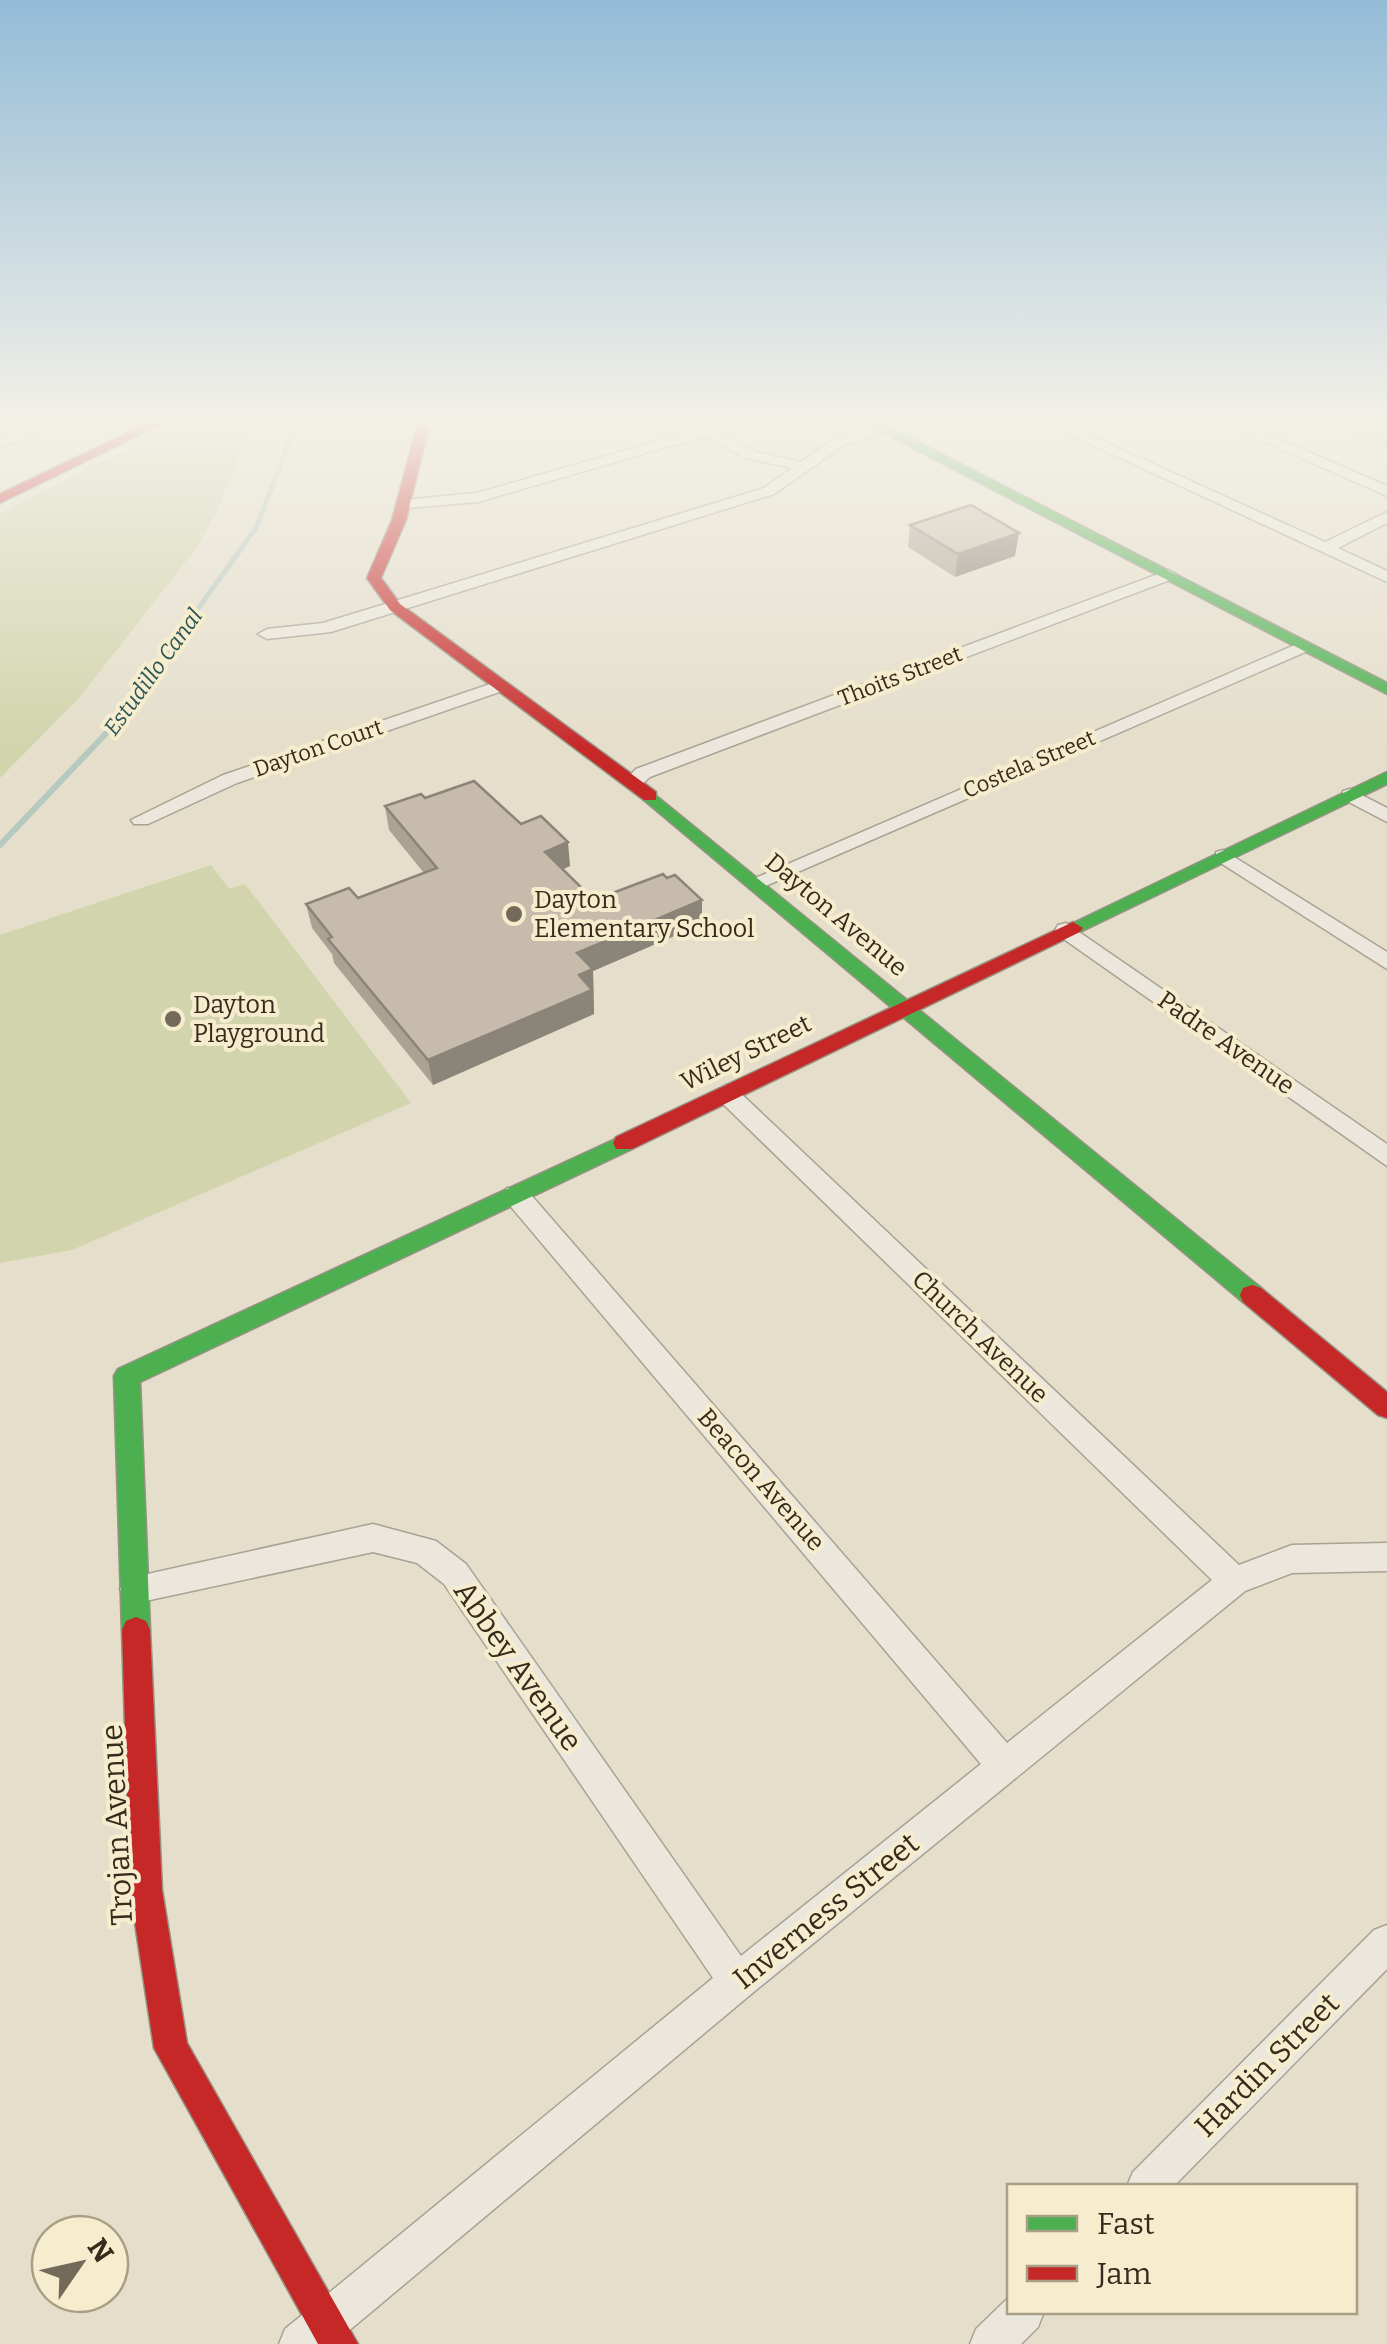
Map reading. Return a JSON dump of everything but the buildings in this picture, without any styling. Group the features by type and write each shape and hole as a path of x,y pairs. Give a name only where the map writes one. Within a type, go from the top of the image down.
{"street":[{"path":"395,607 374,578 398,531"},
{"path":"267,634 325,628 637,531"},
{"path":"1085,531 1387,688"},
{"path":"1286,531 1387,577"},
{"path":"1324,549 1359,531"},
{"name":"Thoits Street","path":"633,782 643,773 1168,576"},
{"name":"Dayton Avenue","path":"395,607 633,782 1387,1406"},
{"name":"Costela Street","path":"754,883 1304,646"},
{"name":"Dayton Court","path":"141,820 230,779 498,686"},
{"name":"Wiley Street","path":"126,1376 516,1195 1387,776"},
{"path":"1350,795 1387,816"},
{"path":"1222,856 1387,962"},
{"name":"Padre Avenue","path":"1066,930 1387,1157"},
{"name":"Church Avenue","path":"726,1093 1234,1581"},
{"name":"Beacon Avenue","path":"516,1195 1004,1766"},
{"name":"Trojan Avenue","path":"126,1376 146,1890 171,2048 322,2337"},
{"name":"Abbey Avenue","path":"136,1590 374,1538 425,1551 455,1574 737,1982"},
{"name":"Inverness Street","path":"322,2337 737,1982 1234,1581 1292,1559 1387,1557"},
{"name":"Hardin Street","path":"1149,2184 1387,1943"},
{"path":"991,2344 1022,2314"}],"green space":[{"path":"0,531 206,531 79,698 0,778"},
{"name":"Dayton Playground","path":"211,865 229,889 245,884 411,1103 72,1250 0,1263 0,935"}],"waterway":[{"name":"Estudillo Canal","path":"113,727 254,531"},
{"name":"Estudillo Canal","path":"0,845 115,724"}],"traffic: fast":[{"path":"1081,531 1387,689"},
{"path":"1073,928 1387,777"},
{"path":"650,796 1252,1295"},
{"path":"136,1630 127,1376 624,1143"}],"traffic: jam":[{"path":"394,531 374,578 395,607 650,796"},
{"path":"624,1143 1073,928"},
{"path":"1252,1295 1387,1407"},
{"path":"136,1630 146,1890 171,2048 339,2344"}],"place":[{"name":"Dayton Elementary School","path":"514,914"},
{"name":"Dayton Playground","path":"173,1019"}]}
